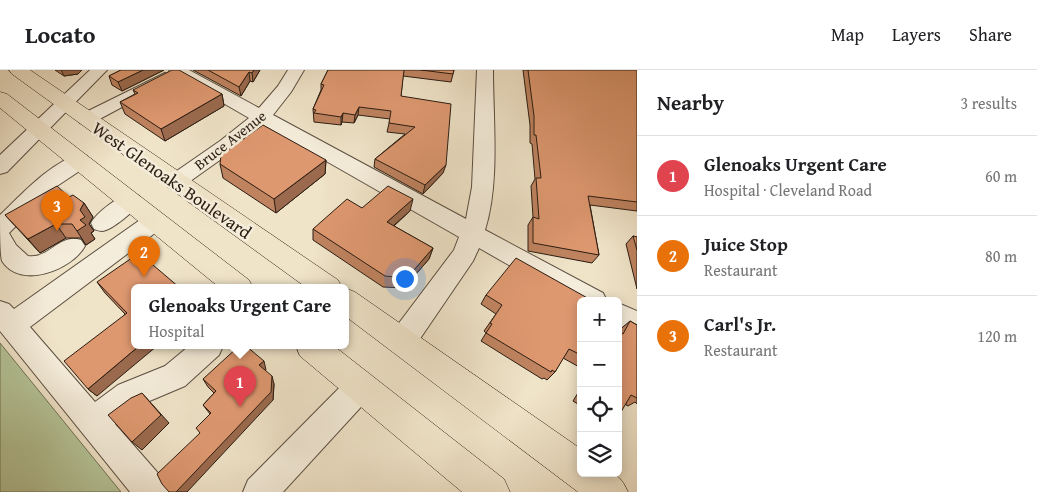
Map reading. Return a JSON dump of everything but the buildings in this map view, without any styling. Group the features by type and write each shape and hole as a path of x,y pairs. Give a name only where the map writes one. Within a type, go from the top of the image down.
{"main road":[{"name":"West Glenoaks Boulevard","path":"18,70 322,284"},
{"name":"West Glenoaks Boulevard","path":"0,98 234,284"},
{"path":"349,303 403,340 577,468"},
{"path":"315,349 491,492"},
{"path":"589,477 609,492"}],"street":[{"path":"0,167 99,70"},
{"path":"86,119 178,70 587,297"},
{"name":"Bruce Avenue","path":"176,182 243,134 263,117 285,91 296,70"},
{"path":"403,340 465,254 480,211 483,187 485,70"},
{"path":"0,228 47,182 80,160"},
{"path":"102,224 130,201"},
{"path":"152,492 6,318 155,221"},
{"path":"0,237 12,258 25,267 41,266 73,246"},
{"path":"622,316 637,324"},
{"path":"93,422 129,395 175,376 206,349"},
{"path":"260,492 361,386"}],"green space":[{"path":"0,343 121,492 0,492"}],"place":[{"name":"Carl's Jr.","path":"57,231"},
{"name":"Juice Stop","path":"144,277"},
{"name":"Glenoaks Urgent Care","path":"240,407"}]}
